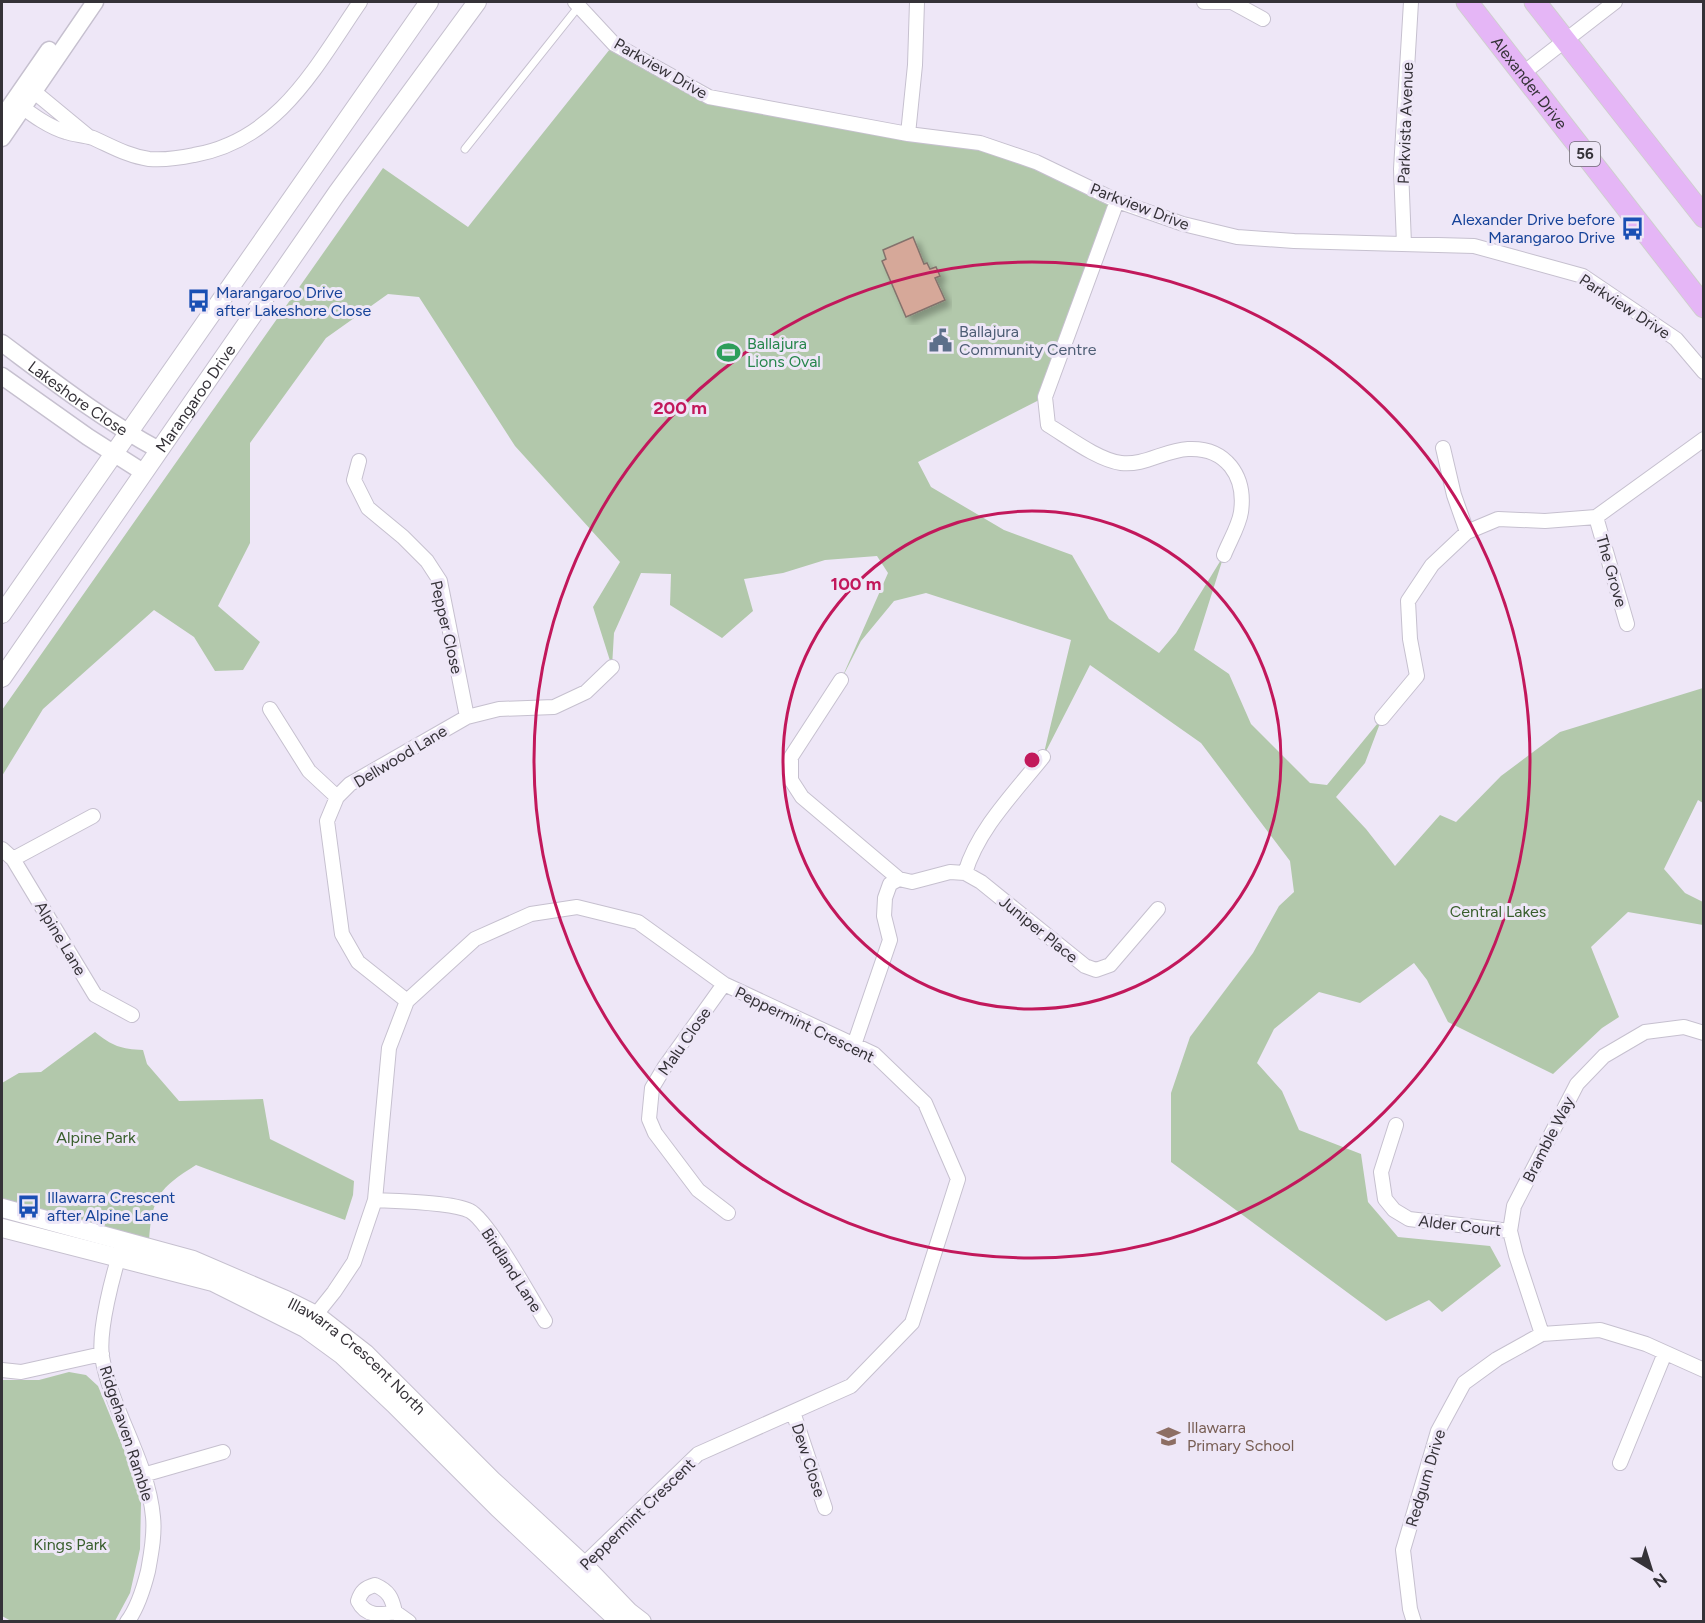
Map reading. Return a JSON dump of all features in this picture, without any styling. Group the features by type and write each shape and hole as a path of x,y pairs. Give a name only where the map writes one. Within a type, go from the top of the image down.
{"main road":[{"path":"2,614 112,453 429,2"},
{"name":"Marangaroo Drive","path":"2,678 337,193 477,2"},
{"name":"Alexander Drive","path":"1467,2 1704,307"},
{"path":"1535,2 1704,217"},
{"name":"Illawarra Crescent North","path":"2,1208 193,1260 286,1299 498,1508 642,1622"},
{"name":"Illawarra Crescent North","path":"2,1228 213,1282 310,1322"},
{"name":"Illawarra Crescent North","path":"578,1570 620,1622"}],"street":[{"path":"30,88 82,2"},
{"path":"2,138 18,105 95,2"},
{"path":"18,105 65,132 89,137 128,154 150,159 179,158 214,152 244,138 281,111 296,94 360,2"},
{"path":"908,134 915,65 917,2"},
{"path":"1204,2 1232,2 1263,19"},
{"name":"Parkvista Avenue","path":"1404,244 1401,169 1411,2"},
{"path":"1522,74 1615,2"},
{"name":"Parkview Drive","path":"575,3 614,44 709,98 908,134 980,143 1036,162 1117,201 1183,224 1237,237 1294,241 1474,246 1583,276 1677,339 1704,372"},
{"path":"30,88 72,120 89,137"},
{"path":"2,118 18,105"},
{"path":"1117,201 1045,397 1048,425 1102,457 1121,463 1144,461 1186,449 1208,450 1221,456 1236,475 1240,490 1241,513 1224,555"},
{"name":"Lakeshore Close","path":"2,344 127,433 159,450"},
{"name":"Lakeshore Close","path":"2,376 143,472"},
{"path":"1382,718 1417,676 1410,639 1408,602 1432,565 1467,532 1498,519 1545,521 1596,517 1704,438"},
{"path":"1443,448 1467,532"},
{"name":"Pepper Close","path":"359,461 354,480 368,508 403,537 427,561 440,581 467,717"},
{"name":"The Grove","path":"1596,517 1628,624"},
{"name":"Dellwood Lane","path":"407,1001 358,962 342,934 327,821 338,797 350,784 467,717 499,709 554,707 586,692 612,667"},
{"path":"841,680 791,757 791,780 802,797 899,879 912,882 950,872 965,873 973,852 991,822 1043,757"},
{"path":"270,709 309,771 338,797"},
{"path":"13,859 93,816"},
{"name":"Alpine Lane","path":"2,849 13,859 95,995 132,1015"},
{"name":"Juniper Place","path":"965,873 981,882 1085,966 1096,970 1110,965 1158,909"},
{"path":"854,1045 890,940 884,916 885,898 890,884 899,879"},
{"name":"Peppermint Crescent","path":"310,1322 354,1262 375,1200 389,1048 407,1001 476,939 531,914 577,907 638,922 724,984 874,1054 925,1103 958,1179 912,1323 850,1386 698,1454 578,1570"},
{"name":"Malu Close","path":"724,984 652,1088 649,1119 656,1133 698,1190 728,1213"},
{"name":"Bramble Way","path":"1542,1334 1510,1231 1514,1206 1577,1084 1604,1056 1645,1032 1684,1027 1704,1033"},
{"name":"Alder Court","path":"1396,1125 1381,1172 1385,1199 1394,1210 1408,1219 1510,1231"},
{"name":"Birdland Lane","path":"375,1200 443,1205 471,1211 489,1231 544,1321"},
{"name":"Ridgehaven Ramble","path":"124,1241 104,1320 102,1354 109,1384 143,1475 154,1518 153,1548 145,1582 127,1622"},
{"name":"Redgum Drive","path":"1414,1622 1410,1609 1403,1550 1438,1431 1464,1383 1497,1359 1542,1334 1600,1330 1646,1344 1704,1370"},
{"path":"1620,1463 1665,1353"},
{"path":"2,1370 21,1372 102,1354"},
{"name":"Dew Close","path":"794,1412 825,1508"},
{"path":"143,1475 223,1452"},
{"path":"395,1612 409,1622"}],"lane":[{"path":"465,149 575,3"}],"green space":[{"name":"Central Lakes","path":"614,44 709,97 980,143 1117,201 1045,397 918,462 931,487 1004,530 1072,555 1109,619 1159,653 1176,633 1224,555 1194,650 1229,674 1251,724 1310,783 1327,785 1382,718 1365,763 1336,797 1366,829 1395,866 1440,815 1456,822 1501,776 1560,732 1703,688 1703,803 1698,800 1664,869 1685,893 1703,902 1703,925 1628,912 1591,947 1619,1017 1602,1028 1553,1074 1448,1022 1427,980 1414,963 1360,1003 1319,992 1274,1029 1257,1063 1282,1091 1299,1130 1361,1154 1368,1202 1398,1237 1490,1246 1501,1266 1442,1312 1429,1300 1386,1321 1171,1162 1171,1093 1190,1037 1253,953 1279,906 1294,892 1290,861 1201,743 1090,665 1043,757 1071,640 926,593 894,601 861,641 841,680 888,573 877,556 825,560 783,573 744,579 753,611 722,638 670,605 671,574 641,573 614,633 612,667 593,607 620,562 515,446 419,297 388,294 326,338 250,443 250,543 218,606 260,642 243,670 215,671 194,637 154,610 43,709 2,776 2,710 383,168 468,227"},
{"name":"Alpine Park","path":"95,1032 117,1046 143,1050 147,1064 179,1101 263,1099 270,1139 354,1181 353,1195 345,1220 196,1165 173,1180 160,1195 152,1214 149,1241 2,1204 2,1083 19,1073 41,1072"},
{"name":"Kings Park","path":"69,1372 86,1375 98,1386 131,1467 141,1503 140,1549 130,1593 115,1621 11,1621 2,1616 2,1380 39,1380"}],"building":[{"path":"913,237 924,264 927,263 930,269 936,267 940,276 935,278 945,300 906,317 882,261 886,259 883,250"}],"place":[{"name":"Alexander Drive before Marangaroo Drive","path":"1633,228"},
{"name":"Marangaroo Drive after Lakeshore Close","path":"198,301"},
{"name":"Ballajura Community Centre","path":"941,340"},
{"name":"Ballajura Lions Oval","path":"729,352"},
{"name":"Illawarra Crescent after Alpine Lane","path":"29,1206"},
{"name":"Illawarra Primary School","path":"1169,1436"}]}
